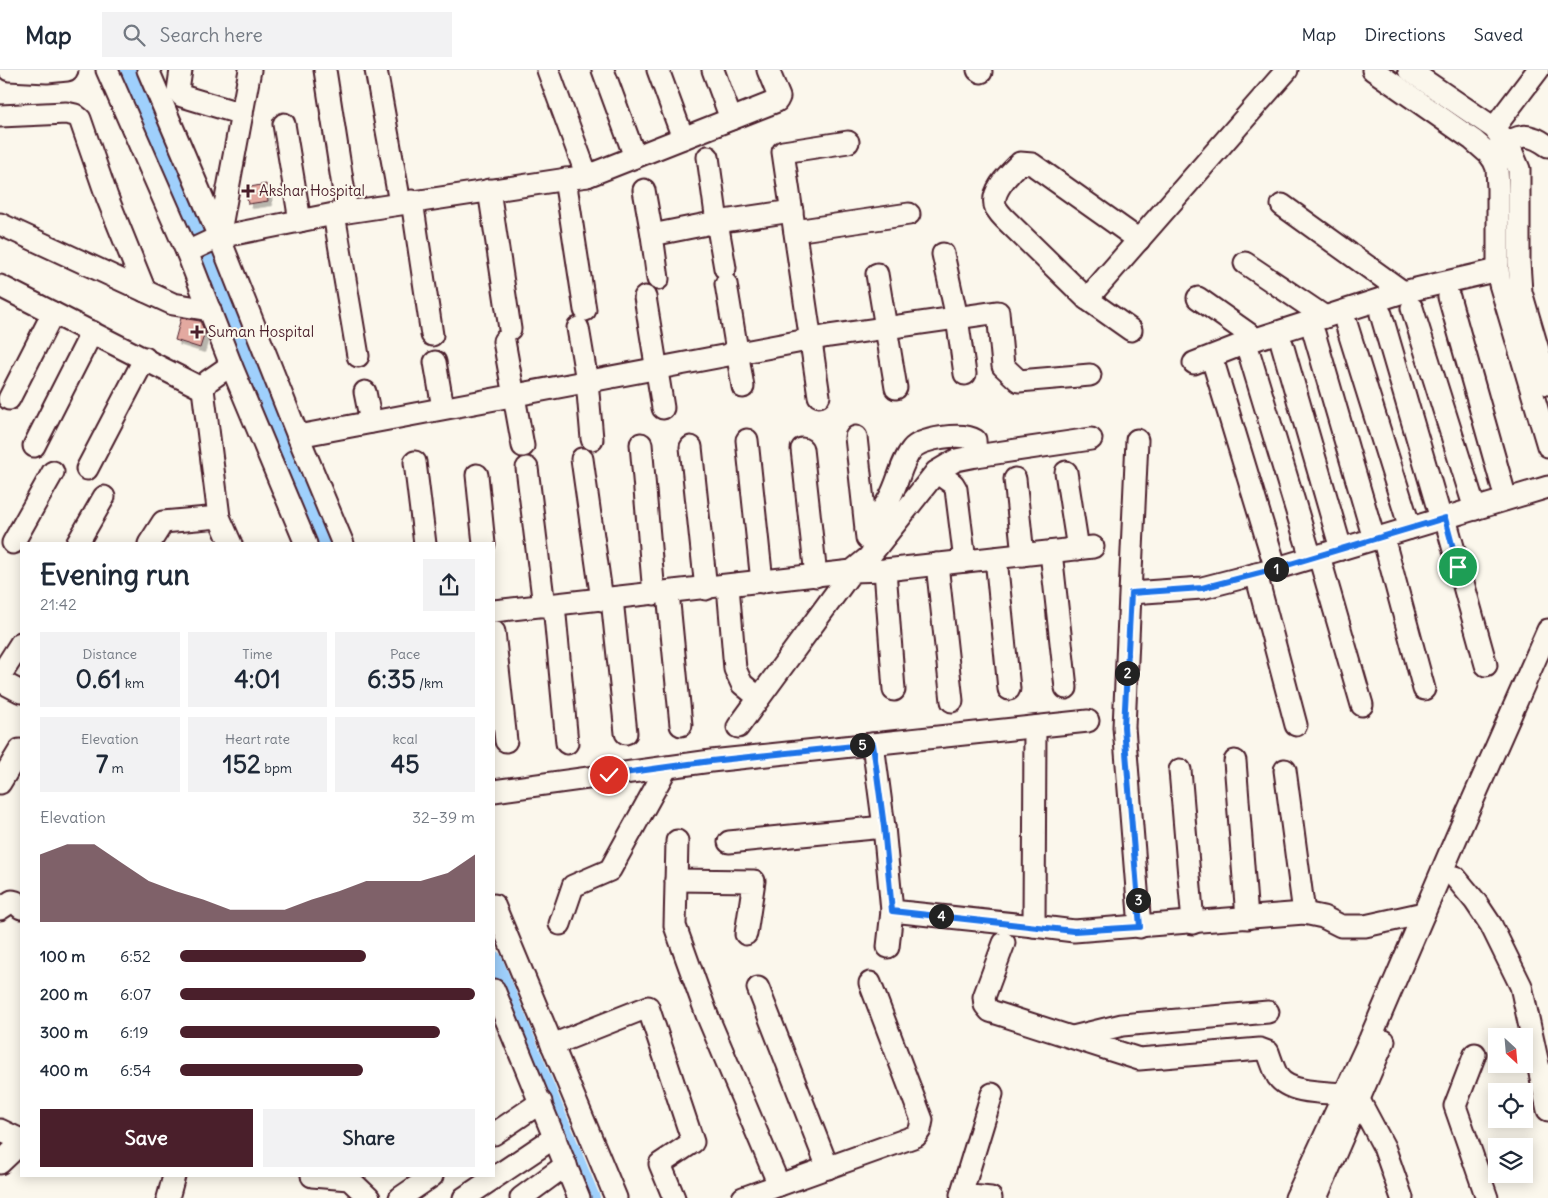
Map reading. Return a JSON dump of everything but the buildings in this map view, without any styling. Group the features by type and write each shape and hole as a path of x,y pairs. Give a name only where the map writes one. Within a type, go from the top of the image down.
{"street":[{"path":"9,70 47,72 67,70"},
{"path":"107,70 187,252 231,365 305,542"},
{"path":"148,70 220,237 298,436 342,542"},
{"path":"181,70 178,91 182,96 242,114"},
{"path":"220,237 250,70"},
{"path":"324,70 358,356"},
{"path":"376,70 406,202 432,335"},
{"path":"548,70 587,176"},
{"path":"603,70 635,157"},
{"path":"658,70 683,138"},
{"path":"713,70 731,119"},
{"path":"187,252 220,237 341,213 587,176 777,101 779,97 768,70"},
{"path":"1087,299 1287,70"},
{"path":"1373,70 1473,140 1496,142 1526,136 1540,140 1548,146"},
{"path":"1409,70 1496,142 1516,160 1520,169 1518,262 1522,292 1548,384"},
{"path":"1538,70 1496,142 1498,270 1500,284 1548,446"},
{"path":"0,116 66,113 76,115 80,119 107,197 144,291"},
{"path":"284,124 300,221"},
{"path":"819,396 783,152 848,142"},
{"path":"708,157 743,386"},
{"path":"1131,330 1087,299 1004,218 996,207 995,198 1005,179 1020,163 1032,164 1139,240"},
{"path":"565,179 592,439"},
{"path":"489,190 514,394 523,446"},
{"path":"644,190 658,279"},
{"path":"1282,205 1408,300 1475,509"},
{"path":"652,235 717,222 793,221 909,214"},
{"path":"0,224 173,304 210,310"},
{"path":"944,254 966,374"},
{"path":"1245,262 1320,325 1378,538 1424,689"},
{"path":"1194,363 1408,300 1498,270"},
{"path":"877,274 896,388"},
{"path":"0,286 145,358 202,389"},
{"path":"646,297 663,408"},
{"path":"1449,297 1506,499"},
{"path":"1198,298 1253,346 1315,557 1362,705"},
{"path":"298,436 514,394 811,340 998,312 1003,366 1019,381 1090,374"},
{"path":"8,399 53,313"},
{"path":"1381,314 1486,665"},
{"path":"1346,323 1410,528"},
{"path":"34,446 92,332"},
{"path":"1282,344 1341,549"},
{"path":"87,469 145,358"},
{"path":"434,362 443,408"},
{"path":"230,542 219,517 202,389 208,381 231,365"},
{"path":"1215,368 1266,571 1296,725"},
{"path":"365,392 371,422"},
{"path":"866,530 889,499 911,450 918,444 956,436 971,438 975,440 976,456"},
{"path":"856,438 866,530 876,564 894,690"},
{"path":"876,564 936,472 956,460 1091,439"},
{"path":"747,440 762,582"},
{"path":"1137,440 1124,727 1140,927"},
{"path":"642,444 661,594 681,725"},
{"path":"691,447 706,588"},
{"path":"802,449 816,576"},
{"path":"582,459 607,599 626,733"},
{"path":"415,462 425,542"},
{"path":"527,468 549,605 567,744"},
{"path":"11,542 54,472"},
{"path":"936,472 953,484 956,489 965,562"},
{"path":"495,611 816,576 852,571 876,564 965,562 1085,548 1066,472"},
{"path":"476,475 484,542"},
{"path":"1015,479 1023,555"},
{"path":"1131,593 1202,588 1315,557 1548,487"},
{"path":"78,542 104,497"},
{"path":"149,542 163,522 219,517"},
{"path":"1052,552 1066,688"},
{"path":"996,558 1009,689"},
{"path":"938,564 952,701"},
{"path":"738,727 852,571"},
{"path":"728,586 735,669 742,684 759,698"},
{"path":"1316,1198 1352,1097 1424,913 1548,630"},
{"path":"495,641 506,741"},
{"path":"0,676 20,645"},
{"path":"1296,1198 1352,1097 1455,876 1548,665"},
{"path":"0,680 20,691"},
{"path":"495,791 667,767 1088,721"},
{"path":"1034,926 1035,727"},
{"path":"873,744 884,827 892,911 888,947"},
{"path":"0,783 20,750"},
{"path":"1235,761 1247,918"},
{"path":"560,924 573,886 610,870 667,767"},
{"path":"1180,770 1194,923"},
{"path":"1285,770 1304,913"},
{"path":"729,842 884,827"},
{"path":"677,841 675,926 707,1015 779,1185"},
{"path":"1455,876 1491,925 1521,986 1548,1110"},
{"path":"676,880 754,881 746,934"},
{"path":"0,909 12,901 16,902 20,907"},
{"path":"495,907 616,1198"},
{"path":"892,911 1074,931 1304,913 1323,917 1341,926 1365,926 1424,913"},
{"path":"1004,943 984,997 985,1005 990,1011 1139,1059 1260,1049 1268,1052 1278,1076 1293,1089 1352,1097 1384,1147 1402,1198"},
{"path":"743,1198 916,1136 920,1130 922,1120 870,984"},
{"path":"758,988 828,1168"},
{"path":"495,992 579,1198"},
{"path":"552,1045 648,1007 693,1142 660,1164 674,1198"},
{"path":"1072,1038 1122,1025 1268,1012"},
{"path":"1475,1054 1455,1106 1487,1198"},
{"path":"991,1198 961,1195 992,1094"},
{"path":"495,1133 540,1102"},
{"path":"0,1130 20,1140"},
{"path":"464,1198 555,1137"},
{"path":"0,1163 20,1142"},
{"path":"521,1198 566,1165"},
{"path":"168,1198 174,1177"},
{"path":"348,1177 369,1198"},
{"path":"400,1198 431,1177"}],"waterway":[{"path":"129,70 322,542"},
{"path":"495,961 592,1198"}],"place":[{"name":"Akshar Hospital","path":"248,191"},
{"name":"Suman Hospital","path":"197,332"}],"route":[{"path":"609,775 711,761 873,744 884,827 892,911 1074,931 1140,927 1124,727 1131,593 1202,588 1264,572 1445,518 1458,567"}]}
